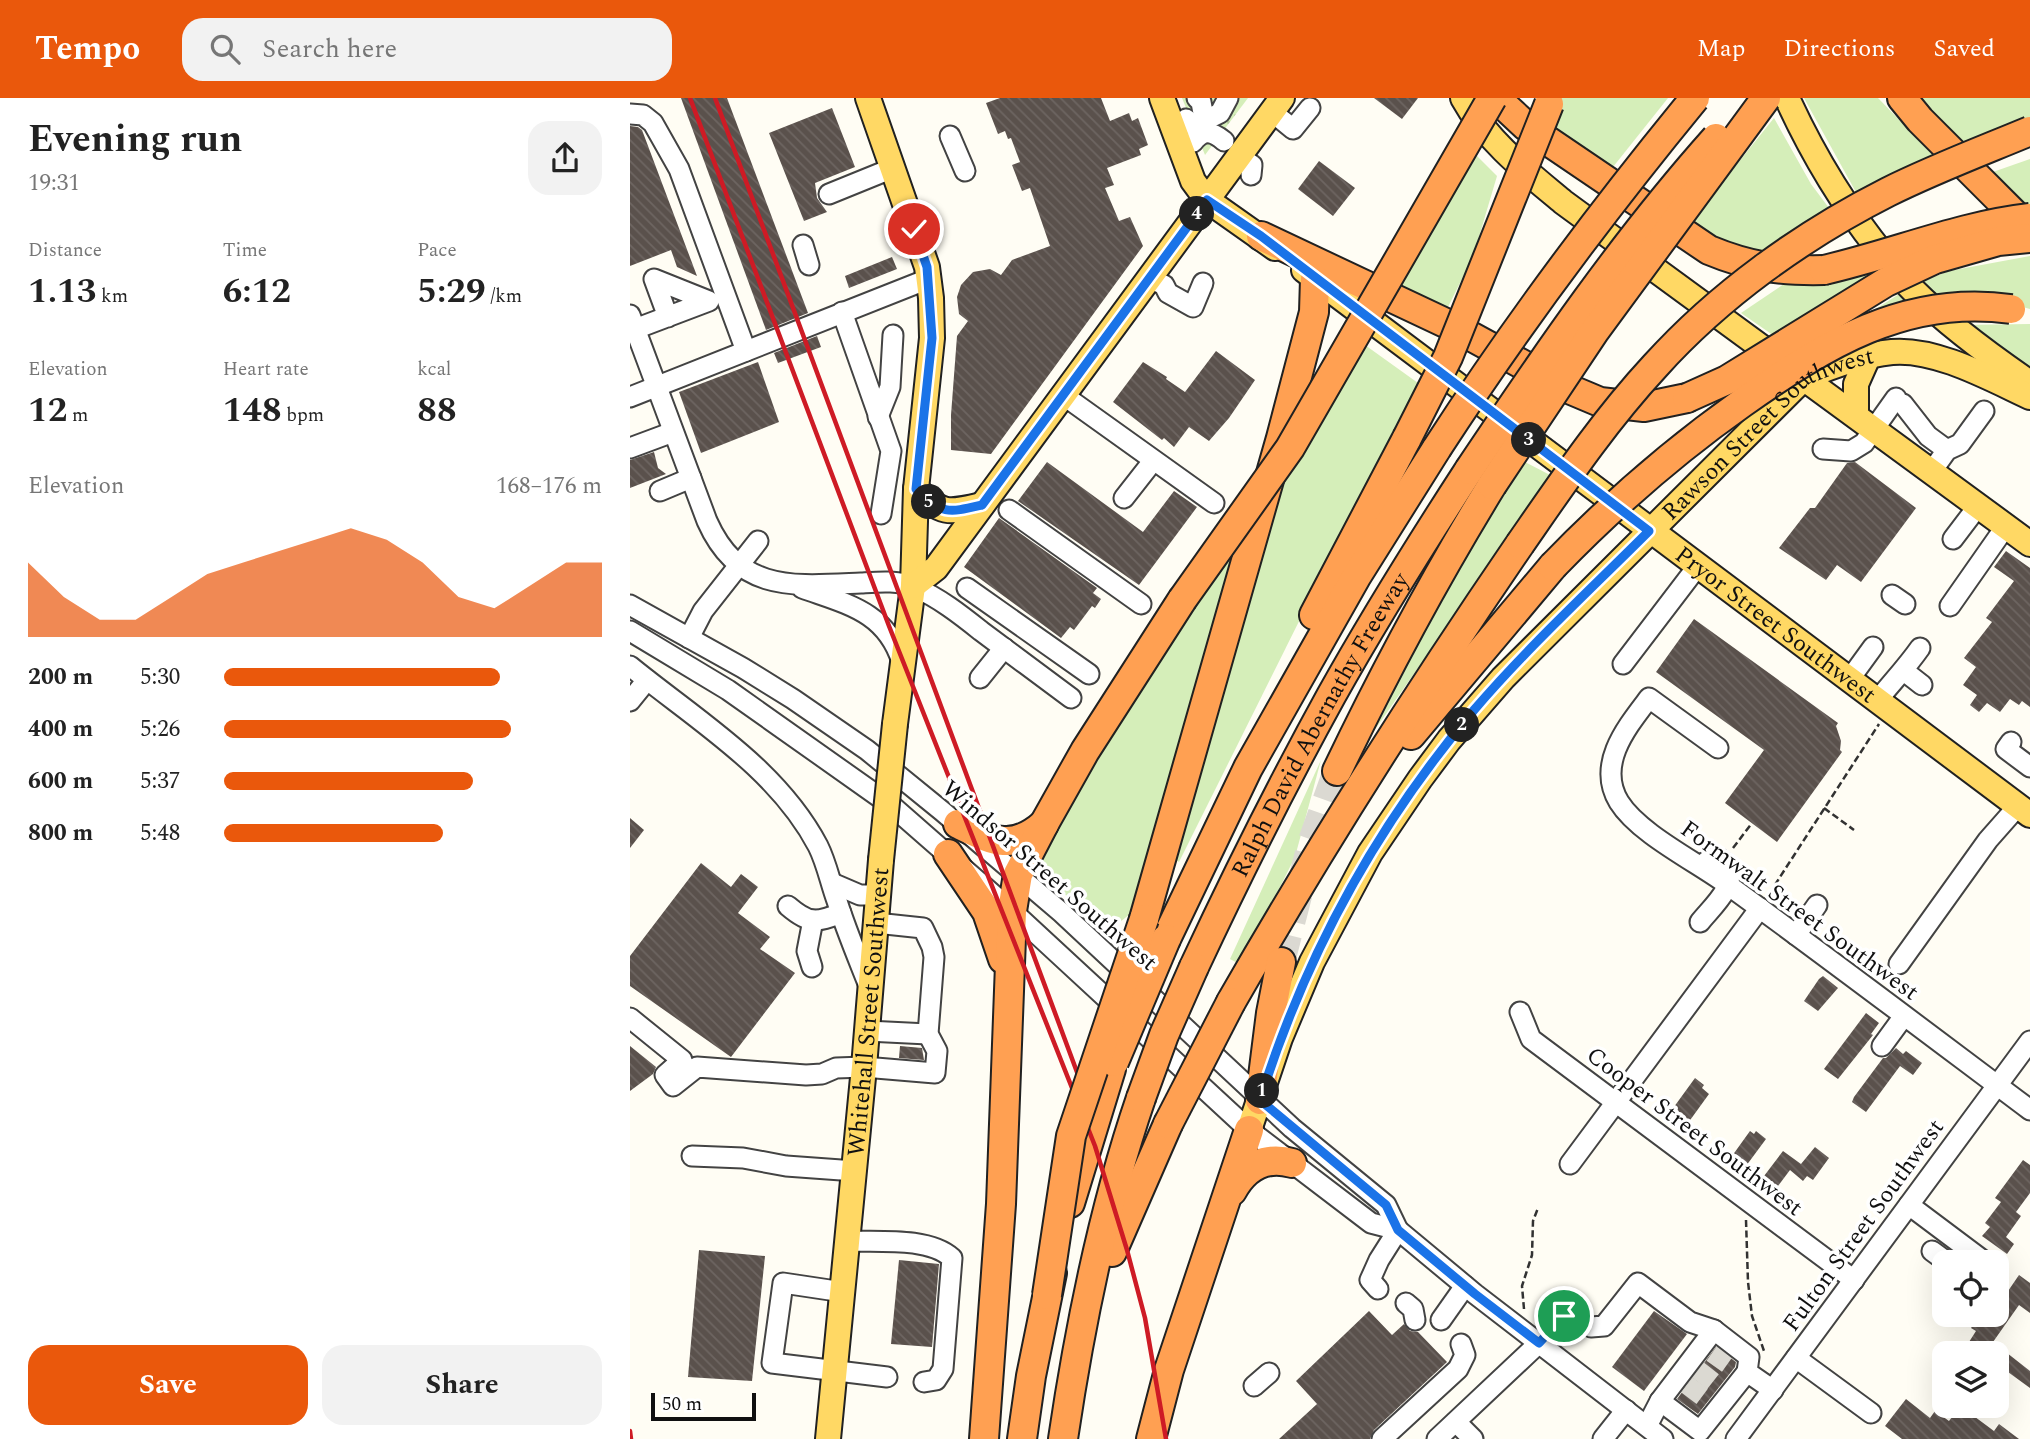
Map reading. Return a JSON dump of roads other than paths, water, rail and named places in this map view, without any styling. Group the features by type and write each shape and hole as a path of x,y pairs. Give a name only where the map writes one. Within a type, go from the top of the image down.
{"highway":[{"path":"984,1439 1002,1204 1012,911 1017,874 1085,751 1182,600 1290,448 1494,98 1526,126 1709,250 1758,267 1788,271 1824,270 1953,232 1997,221 2030,218"},
{"name":"Ralph David Abernathy Freeway","path":"1022,1439 1047,1295 1074,1186 1111,1069 1166,939 1248,768 1356,577 1482,378 1624,186 1695,98"},
{"name":"Ralph David Abernathy Freeway","path":"1063,1439 1084,1312 1122,1153 1164,1035 1261,827 1392,592 1480,477 1520,394 1663,200 1752,98"},
{"path":"1337,771 1378,684 1443,567 1480,477 1594,331 1766,98"},
{"path":"1902,98 1920,120 2030,230"},
{"path":"1248,768 1290,661 1448,357 1517,183 1546,100"},
{"path":"1084,1312 1192,1073 1288,903 1392,736 1520,544 1626,399 1664,356 1744,284 1836,220 1888,192 2030,131"},
{"path":"1261,236 1454,327 1562,386 1600,402 1644,407 1687,398 1727,380 1886,282 1936,259 1998,241 2030,238"},
{"path":"1047,1295 1071,1136 1144,919 1281,438 1314,312 1315,279"},
{"path":"1342,818 1553,566 1630,489 1700,433 1812,356 1876,325 1926,310 1975,305 2020,311"},
{"path":"958,824 985,837 1010,842 1031,835 1044,824"},
{"path":"948,854 987,912 1002,951 1010,984"},
{"path":"1260,1100 1280,962"},
{"path":"1151,1439 1169,1370 1249,1130"},
{"path":"1224,1206 1240,1179 1259,1163 1277,1159 1292,1163"}],"main road":[{"name":"Whitehall Street Southwest","path":"828,1439 855,1171 881,860 902,662 913,586 916,489 932,338 927,267 868,98"},
{"path":"1463,98 1494,139 1544,186 2030,544"},
{"path":"1787,98 1830,182 1863,230 1911,289 1961,333 2030,383"},
{"name":"Pryor Street Southwest","path":"1183,103 1193,181 1207,200 1261,236 1849,680 2026,803"},
{"path":"913,586 936,568 1063,395 1156,282 1207,200 1218,142 1277,105"},
{"name":"Rawson Street Southwest","path":"1249,1130 1280,1038 1312,962 1349,890 1395,814 1449,740 1476,708 1649,531 1804,378 1867,357 1894,352 1930,355 2030,397"},
{"path":"1865,422 1856,384 1867,357"},
{"path":"916,489 933,506 952,512 982,505"}],"street":[{"path":"1218,142 1220,113 1228,98"},
{"path":"1183,103 1201,102 1203,113 1218,142"},
{"path":"1277,105 1293,129 1310,108"},
{"path":"630,114 643,115 653,123 679,169 746,351"},
{"path":"950,136 965,171"},
{"path":"829,194 893,169"},
{"path":"803,244 809,265"},
{"path":"630,397 928,279"},
{"path":"1156,282 1168,293 1199,293"},
{"path":"842,312 891,451 881,514"},
{"path":"668,317 633,322 714,537 723,551 740,567 759,577 788,582 885,582 913,586 956,612 1071,698"},
{"path":"878,417 890,387 893,335"},
{"path":"1063,395 1214,503"},
{"path":"1823,449 1851,451 1864,443 1865,422 1900,401 1922,429 1947,450"},
{"path":"1932,471 1947,450 1960,444 1984,411"},
{"path":"630,448 673,432"},
{"path":"1125,498 1153,461"},
{"path":"660,491 691,478"},
{"path":"1954,539 1978,506"},
{"path":"1009,510 1141,604"},
{"path":"1950,606 2006,526"},
{"path":"689,638 703,611 758,541"},
{"path":"1623,664 1697,567"},
{"path":"788,582 860,609 874,619 897,644 902,662"},
{"path":"967,587 1089,674"},
{"name":"Windsor Street Southwest","path":"630,605 769,684 867,750 1017,874 1260,1100 1386,1205 1398,1230 1465,1286 1663,1439"},
{"name":"Windsor Street Southwest","path":"630,631 727,690 856,779 948,854 1012,911 1249,1130 1371,1223 1398,1230"},
{"path":"1849,680 1873,647"},
{"path":"980,678 1004,648"},
{"path":"1883,705 1896,676 1904,671 1920,648"},
{"path":"630,666 757,768 794,806 818,847 870,989"},
{"path":"1904,671 1922,685"},
{"path":"630,701 647,680"},
{"name":"Formwalt Street Southwest","path":"1718,748 1649,698 1613,752 1610,775 1618,801 1640,825 1729,885 2030,1110"},
{"path":"2011,742 2006,749 2030,767"},
{"path":"1899,964 1989,840 2026,803"},
{"path":"832,883 860,895 878,895"},
{"path":"1700,922 1729,885"},
{"path":"1796,935 1817,905"},
{"path":"788,906 801,917 818,922 841,913"},
{"path":"1570,1164 1760,908"},
{"path":"812,967 807,951 813,920"},
{"path":"630,1018 682,1060 665,1075 673,1086 697,1068 806,1075 822,1074 836,1068 864,1067 936,1073 937,1051 928,1034 934,957 932,947 923,928 876,923"},
{"name":"Cooper Street Southwest","path":"1520,1012 1531,1039 1854,1280"},
{"path":"1882,1046 1904,1016"},
{"path":"867,1031 928,1034"},
{"name":"Fulton Street Southwest","path":"1736,1439 2030,1041"},
{"path":"692,1156 743,1158 786,1166 855,1171"},
{"path":"1909,1205 1969,1250"},
{"path":"1378,1289 1370,1280 1398,1230"},
{"path":"848,1241 924,1244 942,1249 952,1258 943,1369 936,1380 924,1382"},
{"path":"843,1292 783,1283 772,1363 887,1377"},
{"path":"1437,1439 1564,1316 1573,1315 1591,1327 1604,1326 1638,1283 1690,1322 1714,1330 1749,1357 1700,1431 1660,1401"},
{"path":"1441,1320 1465,1286"},
{"path":"1692,1371 1714,1330"},
{"path":"1382,1439 1458,1369 1465,1355 1461,1344"},
{"path":"1647,1426 1660,1401 1712,1353"},
{"path":"1796,1358 1871,1413"},
{"path":"1741,1371 1773,1390"},
{"path":"1606,1438 1626,1410"},
{"path":"1456,1422 1473,1439"}],"tunnel":[{"path":"1281,962 1312,841 1337,771"},
{"path":"1712,1353 1736,1370"},
{"path":"1698,1370 1722,1389"},
{"path":"1687,1385 1711,1403"}],"railway":[{"path":"690,98 889,626 1095,1146 1145,1318 1166,1439"},
{"path":"715,98 1087,1099"},
{"path":"630,1431 631,1439"}]}
